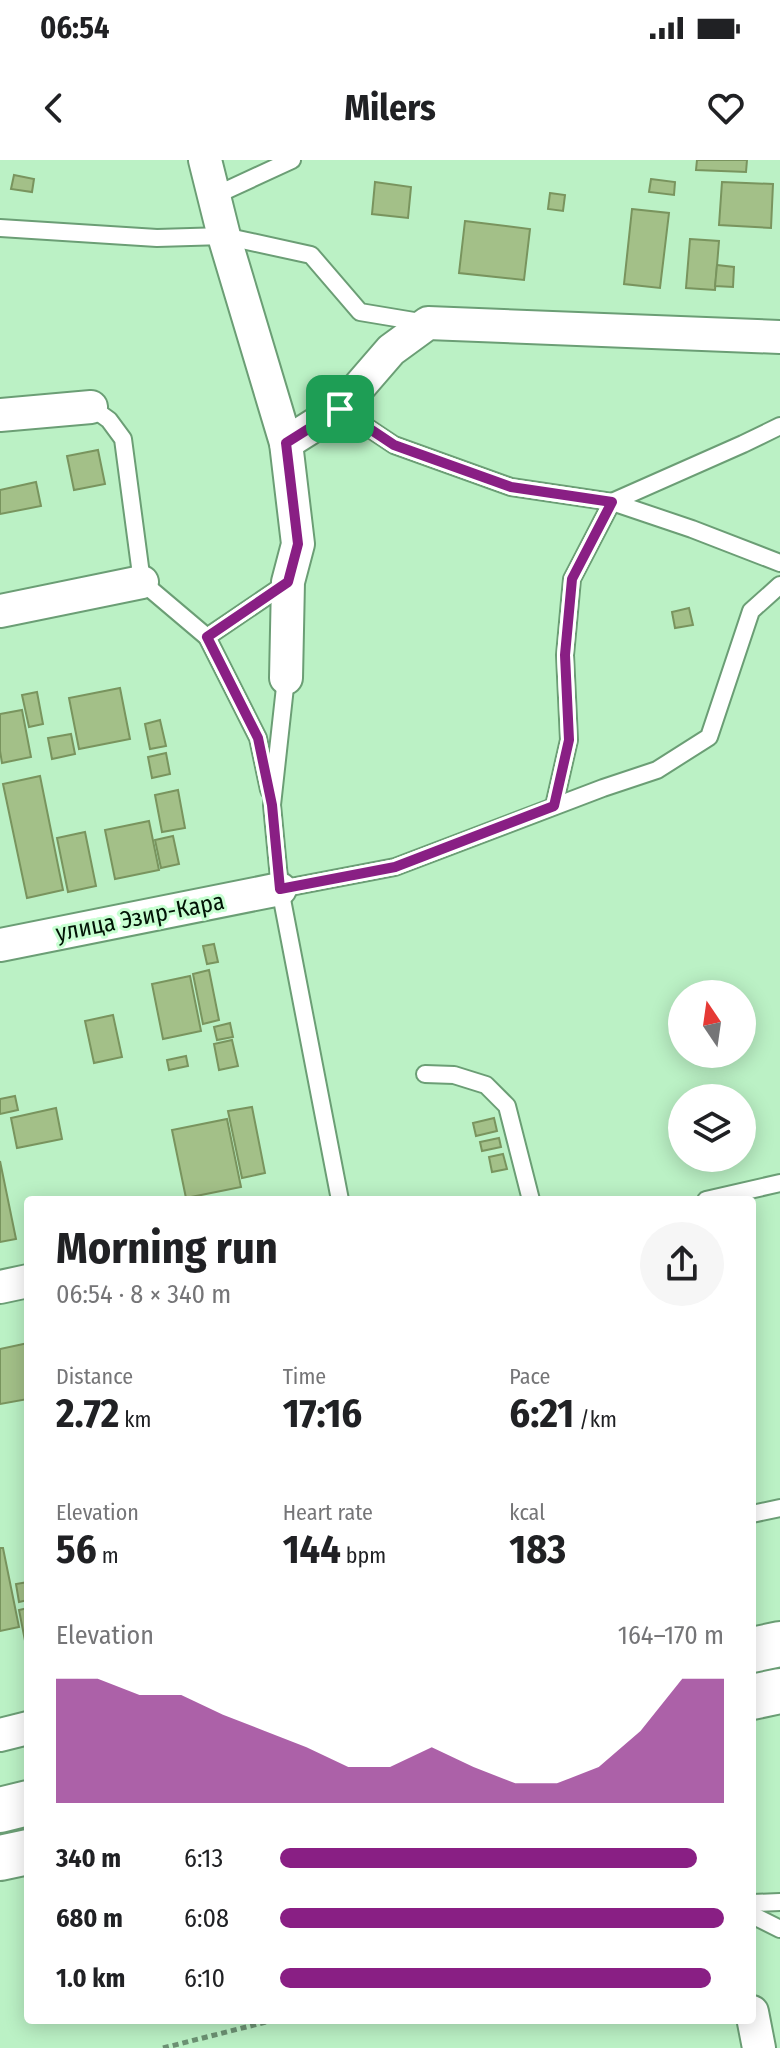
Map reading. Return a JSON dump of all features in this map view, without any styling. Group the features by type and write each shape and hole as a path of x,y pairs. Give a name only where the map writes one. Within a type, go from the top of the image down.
{"main road":[{"path":"756,1649 780,1644"},
{"path":"756,1696 780,1691"},
{"path":"0,1810 24,1804"},
{"path":"0,1858 24,1853"}],"street":[{"path":"205,160 224,236 286,443 298,544 288,582 286,678"},
{"path":"286,443 340,409 391,350 428,323 780,337"},
{"path":"0,415 91,407"},
{"path":"0,611 142,582"},
{"name":"улица Эзир-Кара","path":"0,945 280,889"},
{"path":"0,1287 24,1282"},
{"path":"0,1735 24,1729"},
{"path":"754,2024 759,2048"}],"lane":[{"path":"214,196 292,160"},
{"path":"0,228 157,238 224,236 311,255 360,312 428,323"},
{"path":"91,407 109,420 123,439 142,582 207,637 258,738 272,805 280,889 339,1196"},
{"path":"340,409 394,445 511,487 612,502 780,563"},
{"path":"554,806 569,740 565,655 572,579 612,502 780,426"},
{"path":"207,637 288,582"},
{"path":"280,889 395,867 657,770 709,737 751,611 780,585"},
{"path":"272,805 286,678"},
{"path":"425,1074 454,1075 486,1085 507,1106 530,1196"},
{"path":"723,1196 780,1183"},
{"path":"756,1513 780,1508"},
{"path":"756,1903 780,1902"},
{"path":"756,1917 780,1929"}],"path":[{"path":"163,2048 258,2024"}],"building":[{"path":"697,160 747,160 746,172 696,170"},
{"path":"14,175 34,179 32,192 11,189"},
{"path":"651,179 675,182 674,195 649,192"},
{"path":"375,182 411,187 408,218 372,214"},
{"path":"722,182 773,184 771,228 719,225"},
{"path":"550,193 565,195 563,211 548,209"},
{"path":"632,209 669,213 660,288 624,284"},
{"path":"465,221 530,229 524,280 459,273"},
{"path":"690,239 719,241 715,290 686,288"},
{"path":"717,265 734,267 733,287 715,286"},
{"path":"98,450 105,484 74,490 67,456"},
{"path":"36,482 41,506 0,514 0,490"},
{"path":"689,608 693,625 675,628 672,612"},
{"path":"120,688 130,739 79,749 69,698"},
{"path":"37,692 43,724 29,727 22,695"},
{"path":"22,710 31,757 2,763 0,714"},
{"path":"160,720 166,746 150,749 145,724"},
{"path":"71,734 75,754 52,759 48,738"},
{"path":"166,753 170,774 152,778 148,757"},
{"path":"40,776 63,890 27,898 3,784"},
{"path":"178,790 185,828 162,832 155,795"},
{"path":"149,821 159,870 115,879 105,830"},
{"path":"85,832 96,886 68,892 57,838"},
{"path":"173,836 179,864 161,868 155,840"},
{"path":"214,944 218,962 207,964 203,946"},
{"path":"209,970 219,1020 203,1024 193,974"},
{"path":"190,976 201,1031 163,1039 152,984"},
{"path":"113,1015 122,1057 94,1063 85,1021"},
{"path":"230,1023 233,1037 217,1040 214,1027"},
{"path":"232,1040 238,1066 219,1070 214,1044"},
{"path":"186,1056 188,1066 169,1070 167,1060"},
{"path":"15,1096 18,1110 0,1114 0,1099"},
{"path":"252,1107 265,1173 242,1178 228,1111"},
{"path":"56,1108 62,1139 17,1148 11,1118"},
{"path":"494,1118 497,1131 476,1136 473,1123"},
{"path":"227,1119 241,1187 186,1196 172,1130"},
{"path":"499,1138 501,1147 482,1151 480,1142"},
{"path":"503,1154 507,1169 492,1172 489,1157"},
{"path":"0,1161 16,1239 0,1242"},
{"path":"24,1344 24,1400 0,1404 0,1349"},
{"path":"0,1548 3,1548 19,1627 0,1631"},
{"path":"24,1583 24,1601 19,1602 16,1584"},
{"path":"24,1609 24,1636 19,1610"}],"route":[{"path":"340,409 394,445 511,487 612,502 572,579 565,655 569,740 554,806 395,867 280,889 272,805 258,738 207,637 288,582 298,544 286,443 340,409"}]}
